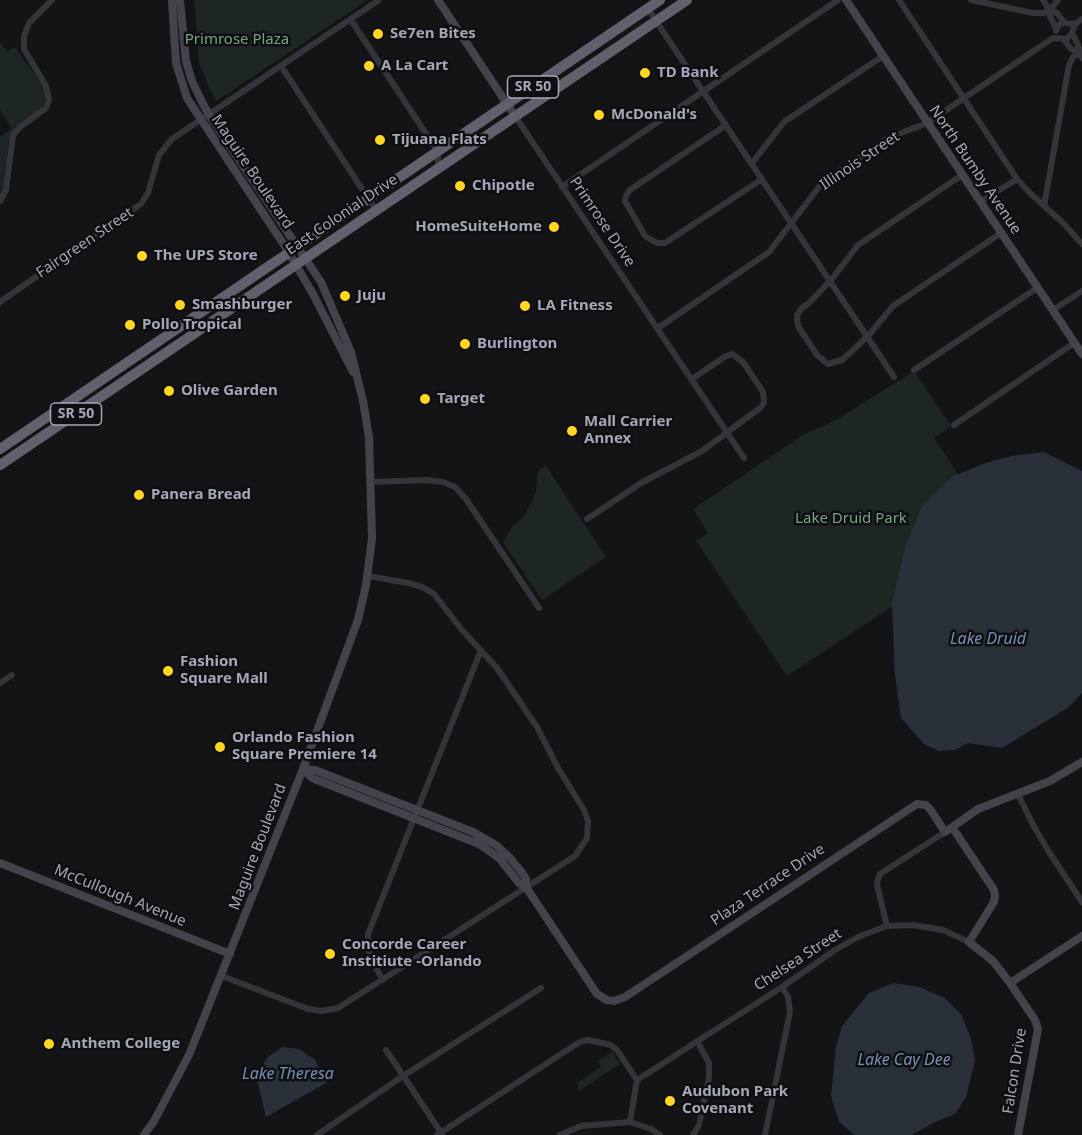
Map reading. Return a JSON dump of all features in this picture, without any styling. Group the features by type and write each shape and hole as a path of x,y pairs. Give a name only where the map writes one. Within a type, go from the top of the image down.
{"highway":[{"name":"East Colonial Drive","path":"4,446 660,0"},
{"name":"East Colonial Drive","path":"0,465 687,0"},
{"path":"136,373 141,360 200,321 204,311"},
{"path":"98,399 101,390 126,372 131,360"}],"street":[{"path":"0,201 6,190 13,135 46,108 49,100 46,86 24,49 24,36 29,23 52,0"},
{"name":"Maguire Boulevard","path":"144,1135 173,1087 222,976 303,769 358,620 368,576 372,538 369,437 351,352 321,282 305,259 293,251 205,118 187,98 176,63 172,0"},
{"name":"Maguire Boulevard","path":"180,0 186,61 205,118"},
{"name":"Fairgreen Street","path":"0,302 141,204 148,193 159,155 172,139 380,0"},
{"name":"Primrose Drive","path":"438,0 744,458"},
{"path":"562,187 838,0"},
{"name":"North Bumby Avenue","path":"846,0 1082,354"},
{"path":"899,0 1017,178 1082,244"},
{"path":"971,0 1033,13 1044,13 1050,10 1058,0"},
{"path":"1043,0 1050,10 1057,13 1070,27 1081,53"},
{"path":"648,9 894,377"},
{"path":"1050,10 1050,17 1058,35 1071,49 1081,53"},
{"path":"1058,35 1067,39 1070,27 1082,19"},
{"path":"351,20 438,152 438,168"},
{"path":"1058,35 1059,25 1070,27"},
{"name":"Illinois Street","path":"658,328 769,252 822,183 888,138 927,123 1058,35"},
{"path":"1044,206 1070,65 1073,57 1081,53"},
{"path":"752,163 784,122 883,56"},
{"path":"280,66 376,210"},
{"path":"726,125 630,190 625,201 645,236 657,243 665,243 762,179"},
{"path":"962,175 858,245 831,280 802,308 797,315 798,326 817,355 828,364 842,360 868,336 893,306 1001,232"},
{"path":"980,202 1017,178"},
{"name":"Maguire Boulevard","path":"293,251 295,265 313,294 358,380"},
{"path":"914,370 1037,288"},
{"path":"1053,310 1082,291"},
{"path":"954,425 1074,343"},
{"path":"587,519 640,483 702,451 760,408 765,397 742,362 732,354 692,379"},
{"name":"East Colonial Drive","path":"4,446 15,454"},
{"path":"370,482 426,480 443,482 455,487 466,499 538,608"},
{"path":"222,976 303,1008 321,1011 342,1006 575,856 584,844 588,821 581,804 517,696 497,668 462,630 434,594 408,583 368,576"},
{"path":"383,980 368,949 368,934 482,650"},
{"path":"0,683 12,675"},
{"path":"887,926 877,885 878,879 887,869 989,803 1050,781 1082,762"},
{"path":"303,769 315,770 416,814 473,832 492,842 515,864 526,879 526,887"},
{"path":"1018,794 1048,852 1082,902"},
{"name":"Plaza Terrace Drive","path":"526,887 597,994 607,1000 621,999 917,804 926,805 948,829 994,890 994,902 969,942"},
{"name":"McCullough Avenue","path":"0,863 230,954"},
{"name":"Falcon Drive","path":"887,926 913,925 943,930 969,942 993,961 1035,1020 1038,1029 1018,1135"},
{"name":"Chelsea Street","path":"637,1080 782,987 835,950 860,936 887,926"},
{"path":"1010,982 1082,936"},
{"path":"765,1135 790,1012 788,997 782,987"},
{"path":"317,1135 541,988"},
{"path":"386,1050 440,1134 582,1041 611,1045 617,1050 637,1080 630,1122"},
{"path":"693,1135 702,1114 709,1077 709,1063 698,1041"},
{"path":"560,1135 581,1126 630,1122 651,1129 660,1135"}],"green space":[{"name":"Primrose Plaza","path":"194,0 368,0 216,101 199,62"},
{"path":"0,42 7,52 15,47 47,95 42,109 15,127 9,139 4,186 0,200 0,137 11,127 0,110"},
{"name":"Lake Druid Park","path":"914,371 951,426 934,438 999,536 787,676 696,541 708,533 693,509 803,435 836,420"},
{"path":"546,466 606,557 542,600 503,542 511,528 525,515 536,492 538,471"},
{"path":"612,1052 620,1064 579,1091 577,1083 601,1067 598,1061"}],"water":[{"name":"Lake Druid","path":"1044,452 1082,471 1082,693 1069,707 1002,748 968,743 955,750 939,751 924,744 901,718 895,675 892,604 905,547 922,506 953,476 1012,456"},
{"name":"Lake Cay Dee","path":"893,983 919,987 945,998 961,1014 971,1039 975,1060 966,1097 955,1114 912,1135 855,1135 839,1122 831,1096 836,1047 842,1026 869,993"},
{"name":"Lake Theresa","path":"282,1047 299,1049 315,1060 326,1083 266,1117 256,1075 268,1057"}],"place":[{"name":"Se7en Bites","path":"378,34"},
{"name":"A La Cart","path":"369,66"},
{"name":"TD Bank","path":"645,73"},
{"name":"McDonald's","path":"599,115"},
{"name":"Tijuana Flats","path":"380,140"},
{"name":"Chipotle","path":"460,186"},
{"name":"HomeSuiteHome","path":"554,227"},
{"name":"The UPS Store","path":"142,256"},
{"name":"Juju","path":"345,296"},
{"name":"Smashburger","path":"180,305"},
{"name":"LA Fitness","path":"525,306"},
{"name":"Pollo Tropical","path":"130,325"},
{"name":"Burlington","path":"465,344"},
{"name":"Olive Garden","path":"169,391"},
{"name":"Target","path":"425,399"},
{"name":"Mall Carrier Annex","path":"572,431"},
{"name":"Panera Bread","path":"139,495"},
{"name":"Fashion Square Mall","path":"168,671"},
{"name":"Orlando Fashion Square Premiere 14","path":"220,747"},
{"name":"Concorde Career Institiute -Orlando","path":"330,954"},
{"name":"Anthem College","path":"49,1044"},
{"name":"Audubon Park Covenant","path":"670,1101"}]}
